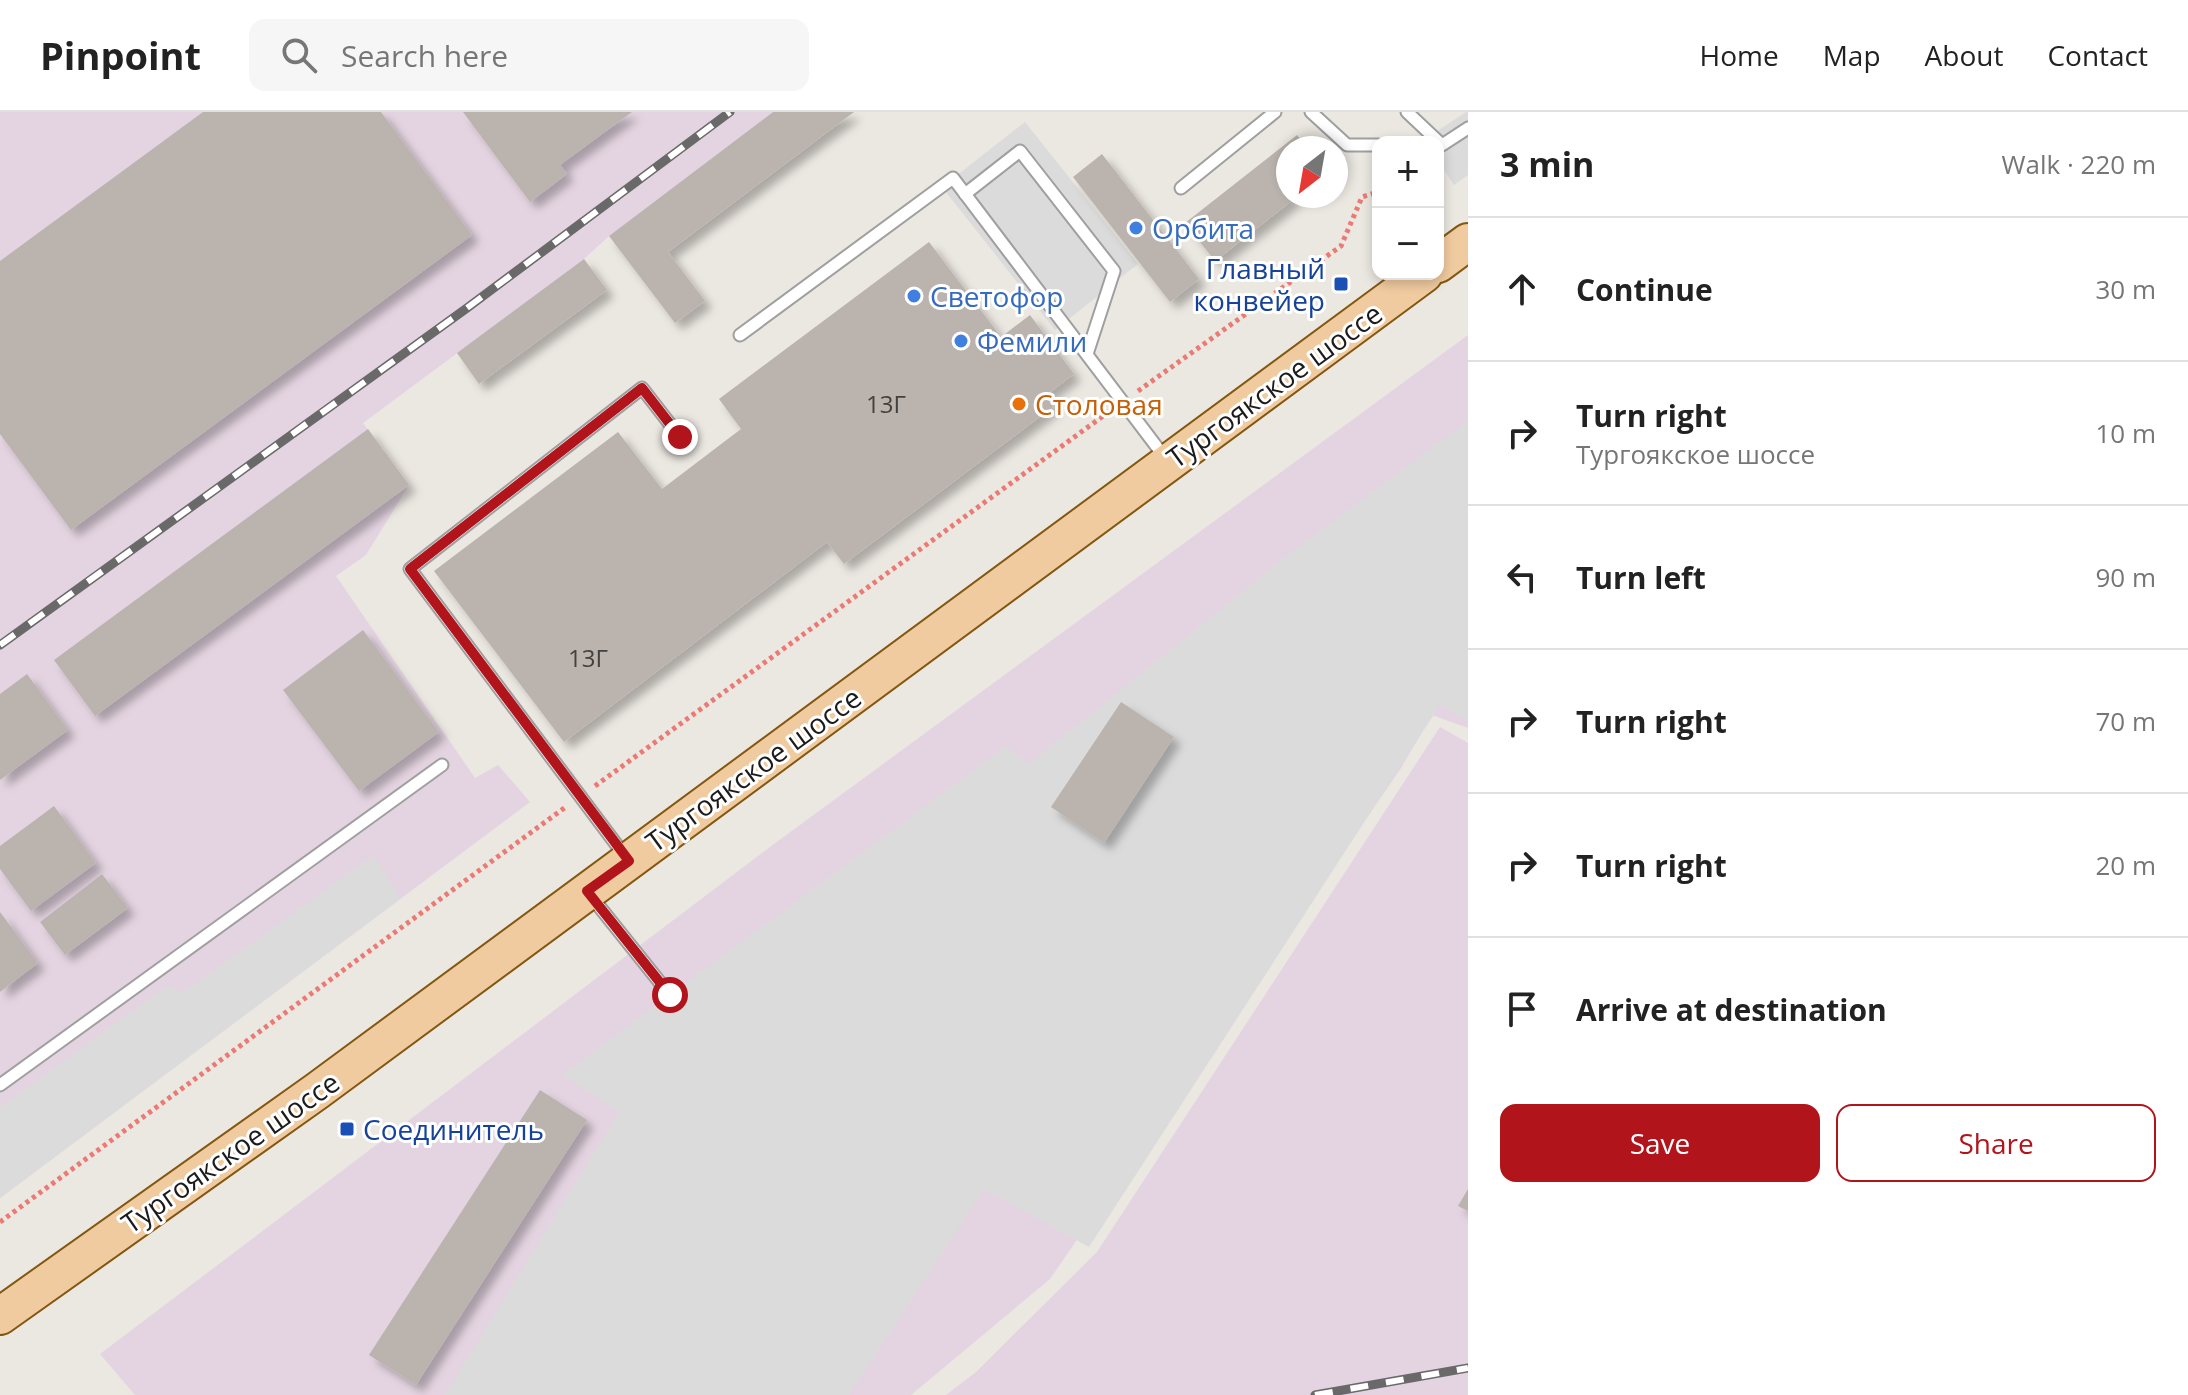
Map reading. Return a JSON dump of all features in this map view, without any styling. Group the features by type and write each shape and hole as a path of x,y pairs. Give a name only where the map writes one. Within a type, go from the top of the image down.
{"main road":[{"path":"1444,260 1468,242"},
{"name":"Тургоякское шоссе","path":"0,1316 317,1091 1416,280"}],"lane":[{"path":"1181,188 1275,112"},
{"path":"1311,112 1347,145 1372,145"},
{"path":"1407,112 1431,136"},
{"path":"1444,143 1468,128"},
{"path":"965,194 1020,151 1114,271 1087,354"},
{"path":"740,335 953,178 1169,462"},
{"path":"629,861 410,569 642,388 680,437"},
{"path":"0,1085 442,765"},
{"path":"587,891 670,995"}],"path":[{"path":"0,1222 1341,246 1362,197 1372,194"}],"shaded area":[{"path":"0,112 773,112 609,236 584,259 363,423 409,485 366,555 336,576 475,778 498,765 530,802 0,1198"},
{"path":"1468,112 1468,175 1454,185 1444,170 1444,136 1430,136"},
{"path":"1025,122 1138,264 1055,330 942,187"},
{"path":"1468,335 1468,728 1432,715 1401,768 1050,1279 911,1395 135,1395 100,1354 774,844"},
{"path":"1468,421 1468,722 1440,705 1089,1247 984,1189 849,1395 445,1395 619,1112 562,1075 1006,746 1029,764 1294,550"},
{"path":"1440,727 1468,743 1468,1395 946,1395 976,1372 1097,1252"},
{"path":"374,855 400,899 0,1198 0,1107 170,984 181,994"}],"building":[{"path":"203,112 381,112 472,235 71,530 0,434 0,261"},
{"path":"463,112 632,112 560,165 567,174 530,202"},
{"path":"773,112 854,112 668,252 705,301 675,323 609,236"},
{"path":"1276,152 1276,208 1283,208 1215,261 1185,223"},
{"name":"Орбита","path":"1102,154 1199,279 1170,302 1073,177"},
{"path":"929,242 1001,337 1030,315 1074,374 1045,396 1053,407 844,564 827,542 564,742 434,571 618,432 662,489 741,429 719,399"},
{"path":"584,259 607,290 479,384 457,353"},
{"path":"368,429 409,485 95,716 54,660"},
{"path":"363,630 439,732 359,791 283,690"},
{"path":"27,674 68,730 0,780 0,694"},
{"path":"1121,702 1174,737 1104,843 1051,807"},
{"path":"54,806 96,863 31,911 0,869 0,846"},
{"path":"102,874 128,908 65,955 40,922"},
{"path":"0,912 38,963 0,992"},
{"path":"540,1090 587,1120 416,1385 369,1355"},
{"path":"1468,1189 1468,1211 1458,1206"}],"railway":[{"path":"0,645 467,308 730,112"},
{"path":"1315,1395 1468,1368"}],"place":[{"name":"Орбита","path":"1136,228"},
{"name":"Главный конвейер","path":"1341,284"},
{"name":"Светофор","path":"914,296"},
{"name":"Фемили","path":"961,341"},
{"name":"Столовая","path":"1019,404"},
{"name":"Соединитель","path":"347,1129"}],"route":[{"path":"670,995 587,891 629,861 410,569 642,388 680,437"}]}
